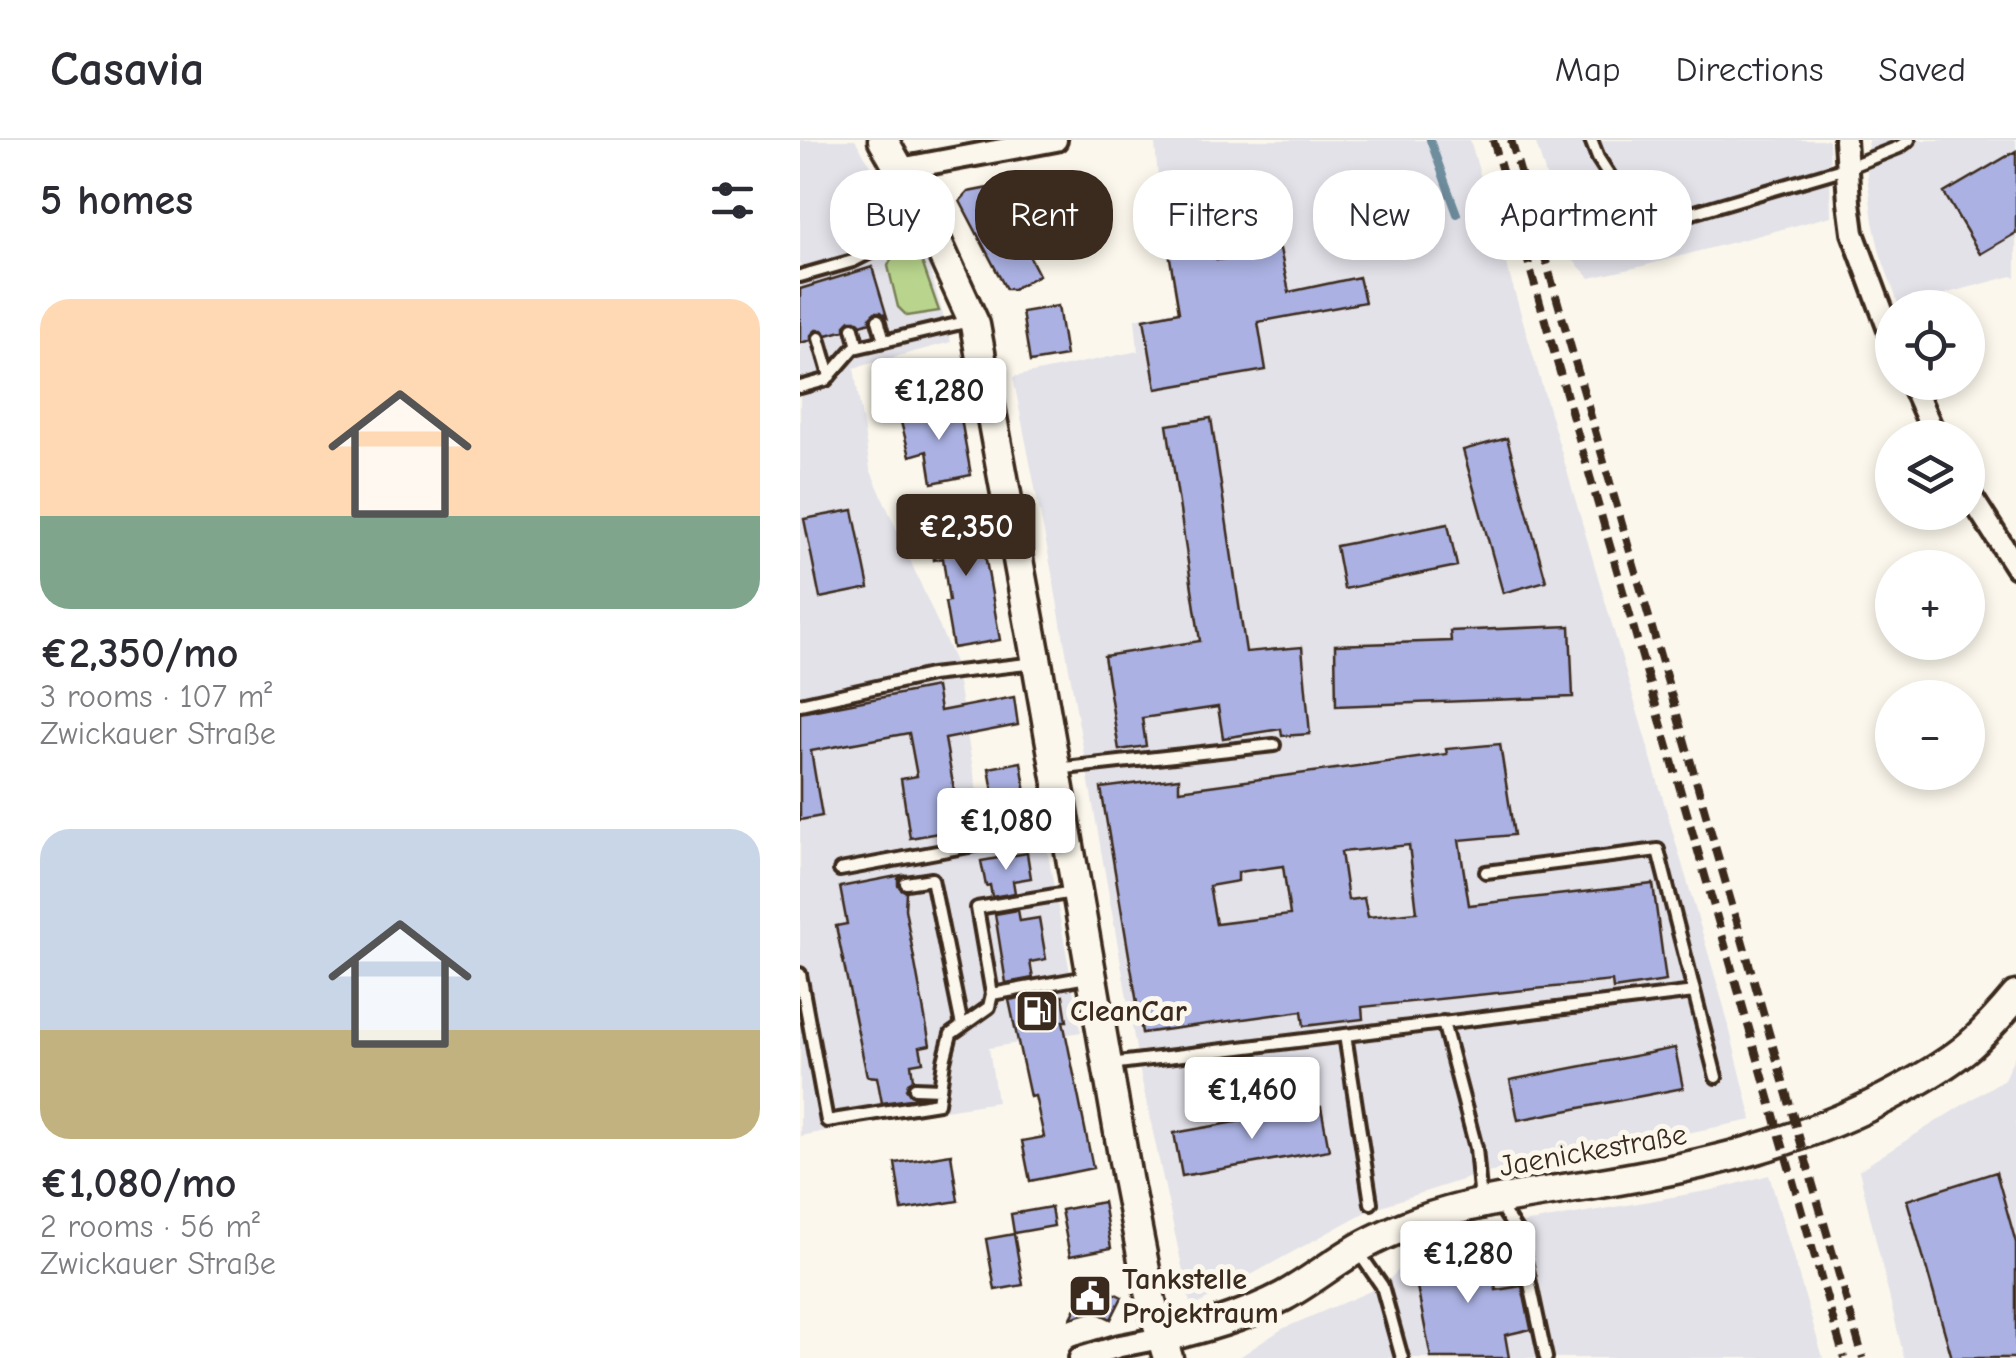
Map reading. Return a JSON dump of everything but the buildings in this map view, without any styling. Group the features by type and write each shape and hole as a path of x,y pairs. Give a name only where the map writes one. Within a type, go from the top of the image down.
{"main road":[{"path":"883,140 900,169"},
{"path":"945,260 973,321 1106,1065 1151,1301 1165,1348"},
{"name":"Jaenickestraße","path":"1165,1348 1187,1331 1274,1301 1356,1249 1414,1223 1488,1201 1715,1162 1811,1132 1879,1102 1940,1068 1967,1048 2016,996"}],"street":[{"path":"900,169 1056,140"},
{"path":"1845,140 1853,232 1875,292"},
{"path":"1985,519 2016,567"},
{"path":"1080,1358 1120,1346 1165,1348"}],"lane":[{"path":"1592,140 1598,158 1638,220 1662,222 1846,168 1909,140"},
{"path":"802,280 867,260"},
{"path":"878,320 884,341"},
{"path":"800,387 826,380 854,348 973,321"},
{"path":"852,328 858,347"},
{"path":"818,338 830,376"},
{"path":"800,704 931,676 1037,663"},
{"path":"1055,768 1274,745"},
{"path":"840,870 1066,828"},
{"path":"1486,872 1658,850 1716,1076"},
{"path":"906,883 932,879 962,1026"},
{"path":"800,974 827,1121 938,1102 951,1034 989,1007 992,994 977,908 1076,891"},
{"path":"992,994 1091,976"},
{"path":"1106,1065 1694,992"},
{"path":"1443,1022 1488,1201 1520,1237 1546,1358"},
{"path":"1345,1035 1371,1203"},
{"path":"915,1088 940,1088"},
{"path":"1356,1249 1382,1286 1402,1358"}],"shaded area":[{"path":"800,140 855,140 874,170 830,170 830,260 927,260 951,342 854,368 870,469 954,660 987,849 1045,838 1081,1032 989,1048 997,1102 800,1136"},
{"path":"1177,140 1470,140 1479,170 1465,170 1465,260 1505,260 1724,1007 1752,1120 1477,1175 1369,1210 1191,1308 1141,1077 1053,578 1013,377 1138,351 1135,319 1178,310 1169,260 1293,260 1293,170 1157,170 1155,144"},
{"path":"1535,140 1829,140 1831,216 1692,253 1692,170 1544,170"},
{"path":"1868,140 2016,140 2016,278 1959,290 1893,290 1880,253 1867,176"},
{"path":"1573,260 1666,260 1643,266 1590,278"},
{"path":"2016,1053 2016,1358 1904,1358 1859,1170 2004,1079"},
{"path":"1769,1175 1823,1358 1238,1358 1282,1329 1382,1286 1434,1245 1512,1225 1718,1189"}],"green space":[{"path":"891,260 921,260 939,311 907,316 898,307 888,266"}],"waterway":[{"path":"1430,140 1457,214"}],"railway":[{"path":"1493,140 1844,1358"},
{"path":"1511,140 1863,1358"}],"place":[{"name":"CleanCar","path":"1037,1011"},
{"name":"Tankstelle Projektraum","path":"1090,1296"}]}
